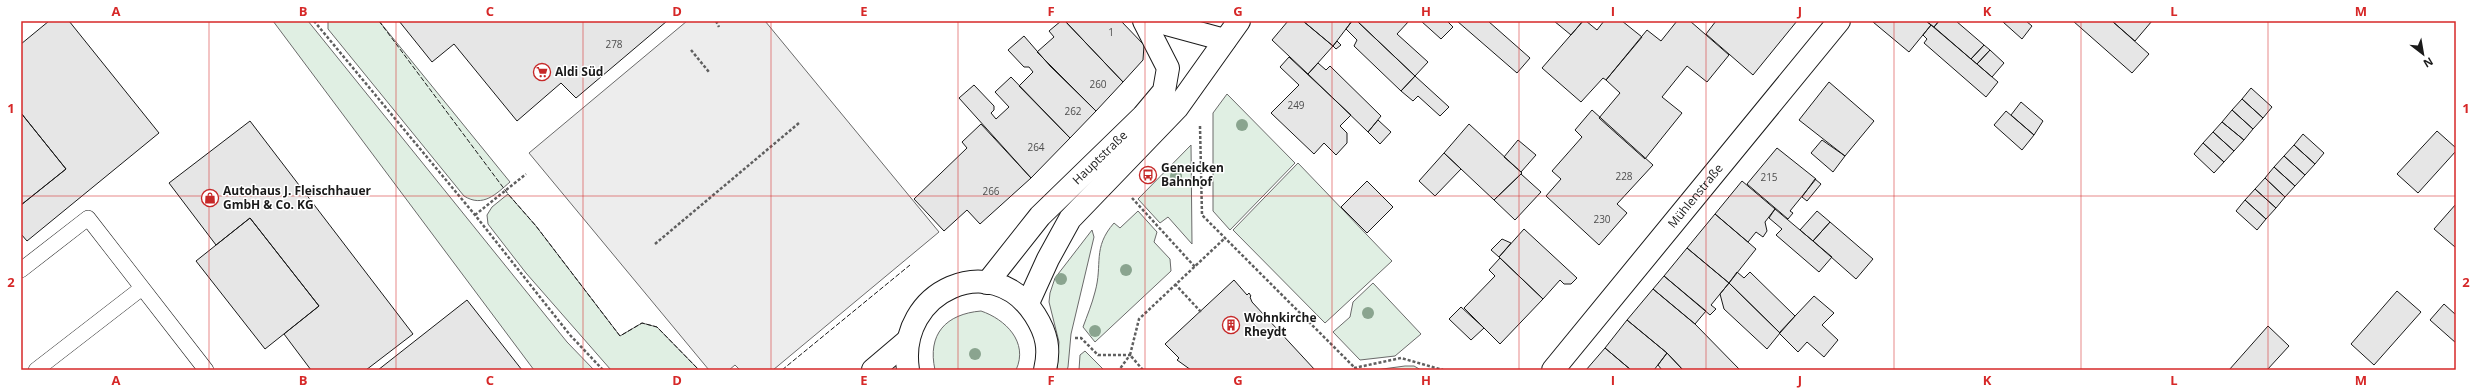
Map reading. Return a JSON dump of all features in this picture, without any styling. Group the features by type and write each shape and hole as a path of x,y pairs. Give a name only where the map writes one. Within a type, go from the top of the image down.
{"street":[{"name":"Hauptstraße","path":"987,283 1040,216 1143,116 1164,91 1168,68 1144,21"},
{"path":"1156,21 1225,40"},
{"name":"Hauptstraße","path":"1028,303 1048,258 1070,219 1177,108 1240,21"},
{"name":"Mühlenstraße","path":"1553,370 1839,21"},
{"path":"908,370 906,342 914,320 928,302 948,288 967,283 987,283 1011,290 1028,303 1044,329 1048,356 1045,370"},
{"path":"873,370 906,342"}],"lane":[{"path":"21,270 88,218 206,370"},
{"path":"36,370 142,288"}],"path":[{"path":"314,21 475,215 570,335 603,370"},
{"path":"716,21 719,27"},
{"path":"691,50 709,72"},
{"path":"655,244 799,123"},
{"path":"1200,124 1202,215 1355,369 1401,358 1443,370"},
{"path":"475,215 526,174"},
{"path":"1110,176 1195,267"},
{"path":"1119,370 1130,355 1139,319 1225,238"},
{"path":"1175,284 1201,312"},
{"path":"1047,342 1081,338 1098,355 1130,355 1143,370"}],"green space":[{"path":"273,21 308,21 567,342 594,370 534,370"},
{"path":"328,21 379,21 510,182 494,195 483,200 477,201 464,196 328,29"},
{"path":"1227,94 1295,163 1230,230 1213,211 1213,113"},
{"path":"1191,145 1192,244 1168,217 1160,223 1138,199"},
{"path":"1298,163 1392,261 1325,323 1233,230"},
{"path":"508,194 536,226 620,336 642,323 657,327 699,370 611,370 526,273 488,224 487,215 492,207"},
{"path":"1138,211 1157,232 1154,242 1170,259 1171,271 1095,342 1083,327 1095,292 1100,248 1107,232 1114,223 1120,228"},
{"path":"1092,230 1094,237 1071,334 1068,367 1067,370 1057,370 1059,342 1049,302 1050,293 1055,278"},
{"path":"1373,283 1421,334 1395,356 1360,360 1333,332 1350,317 1353,302"},
{"path":"981,311 990,315 1006,326 1017,341 1019,360 1016,370 935,370 933,357 934,346 937,336 942,328 949,321 958,316"},
{"path":"1085,351 1104,370 1079,370 1080,355"},
{"path":"1414,366 1421,370 1375,370"}],"shaded area":[{"path":"687,21 765,21 939,232 773,370 740,370 735,365 729,370 709,370 529,153"}],"building":[{"path":"49,21 69,21 159,133 27,241 21,234 21,205 66,169 21,113 21,44"},
{"name":"Aldi Süd","path":"399,21 667,21 576,98 561,83 517,121 454,44 432,62"},
{"path":"1061,21 1065,21 1123,82 1096,111 1037,52 1054,37 1049,31"},
{"path":"1065,21 1121,21 1144,45 1143,60 1123,82"},
{"path":"1288,21 1303,21 1333,46 1308,74 1272,40"},
{"path":"1303,21 1352,21 1333,46"},
{"path":"1352,21 1357,21 1415,76 1401,91 1354,46 1357,40 1346,29"},
{"path":"1357,21 1409,21 1397,34 1428,62 1415,76"},
{"path":"1421,21 1447,21 1453,27 1441,39"},
{"path":"1457,21 1488,21 1530,58 1517,73"},
{"path":"1554,21 1583,21 1571,35"},
{"path":"1583,21 1586,21 1597,30 1604,21 1622,21 1642,37 1606,80 1603,78 1581,102 1542,68"},
{"path":"1677,21 1690,21 1729,55 1707,82 1687,66 1662,97 1682,113 1645,159 1599,118 1620,93 1606,80 1647,30 1661,41"},
{"path":"1716,21 1797,21 1753,75 1706,34"},
{"path":"1926,21 1931,25 1909,52 1873,22"},
{"path":"1926,21 1939,21 1934,27"},
{"path":"1939,21 1956,21 1984,45 1971,59 1934,27"},
{"path":"2026,21 2032,26 2022,39 2003,22"},
{"path":"2073,21 2112,21 2149,54 2132,73"},
{"path":"2112,21 2152,21 2135,41"},
{"path":"1931,25 1998,82 1986,97 1924,43 1927,39 1923,35"},
{"path":"1024,36 1050,66 1096,111 1070,138 1019,86 1033,72 1029,67 1024,67 1008,50"},
{"path":"1337,41 1341,45 1336,49 1333,46"},
{"path":"1984,45 1990,50 1977,64 1971,59"},
{"path":"1990,50 2004,63 1992,77 1977,64"},
{"path":"1289,57 1351,115 1340,126 1347,133 1347,143 1336,155 1324,143 1314,154 1271,113 1299,85 1280,67"},
{"path":"1318,63 1326,70 1330,66 1381,116 1368,132 1308,74"},
{"path":"1415,76 1449,107 1440,116 1418,96 1413,101 1401,91"},
{"path":"1011,77 1070,138 1031,178 959,98 974,85 994,106 994,110 991,113 996,119 1009,107 995,92"},
{"path":"1829,82 1874,121 1845,156 1799,120"},
{"path":"2251,88 2272,107 2263,118 2242,99"},
{"path":"2242,99 2263,118 2253,129 2232,110"},
{"path":"2021,102 2043,121 2034,135 2011,115"},
{"path":"1592,110 1653,165 1617,204 1627,213 1599,245 1546,196 1561,179 1552,171 1582,137 1575,130"},
{"path":"2232,110 2253,129 2244,140 2222,122"},
{"path":"2006,111 2034,135 2022,150 1994,125"},
{"path":"21,113 66,169 21,205"},
{"path":"1378,120 1391,132 1380,144 1368,132"},
{"path":"250,121 413,334 366,370 311,370 284,334 319,306 250,218 216,245 169,183"},
{"path":"2222,122 2244,140 2234,151 2213,132"},
{"path":"981,124 1031,178 980,224 967,210 944,231 914,199 967,148 962,142"},
{"path":"1469,124 1522,173 1494,200 1444,153"},
{"path":"2437,131 2456,148 2456,151 2418,193 2397,174"},
{"path":"2213,132 2234,151 2224,162 2203,143"},
{"path":"2303,134 2324,153 2315,164 2294,145"},
{"path":"1518,140 1536,155 1521,172 1504,157"},
{"path":"1822,140 1845,156 1833,172 1811,153"},
{"path":"2203,143 2224,162 2214,173 2194,154"},
{"path":"2294,145 2315,164 2305,175 2284,156"},
{"path":"1777,148 1816,179 1790,211 1793,213 1788,219 1747,184"},
{"path":"1444,153 1461,169 1435,196 1419,181"},
{"path":"2284,156 2305,175 2295,186 2274,167"},
{"path":"2274,167 2295,186 2285,197 2265,178"},
{"path":"1521,174 1541,192 1515,220 1494,200"},
{"path":"2265,178 2285,197 2276,208 2255,189"},
{"path":"1815,179 1821,184 1807,201 1802,197"},
{"path":"1367,181 1393,207 1367,233 1341,207"},
{"path":"1742,181 1775,209 1765,222 1767,231 1763,237 1756,232 1748,242 1715,214"},
{"path":"2255,189 2276,208 2266,219 2245,200"},
{"path":"2245,200 2266,219 2257,230 2236,211"},
{"path":"2456,204 2456,247 2455,247 2434,229"},
{"path":"1775,209 1832,257 1819,272 1776,235 1782,229 1769,218"},
{"path":"1817,211 1830,222 1813,241 1800,230"},
{"path":"1715,214 1756,249 1729,283 1687,248"},
{"path":"250,218 319,306 265,349 196,261"},
{"path":"1830,222 1873,259 1856,279 1813,241"},
{"path":"1524,229 1577,278 1571,284 1564,284 1560,280 1543,299 1499,257"},
{"path":"1502,239 1511,243 1499,257 1491,250"},
{"path":"1687,248 1729,283 1711,305 1716,309 1710,315 1664,276"},
{"path":"1500,258 1543,299 1500,344 1464,308 1495,276 1489,270"},
{"path":"1737,272 1744,278 1750,272 1795,316 1780,333 1729,283"},
{"path":"1664,276 1706,311 1695,324 1653,289"},
{"name":"Wohnkirche Rheydt","path":"1234,280 1247,295 1249,293 1252,302 1315,370 1191,370 1177,360 1179,358 1165,344"},
{"path":"1729,283 1780,333 1767,349 1724,309 1720,294"},
{"path":"1653,289 1695,324 1740,370 1683,370 1667,353 1627,320"},
{"path":"2397,291 2421,312 2374,365 2351,344"},
{"path":"1814,296 1834,313 1822,325 1838,340 1824,357 1807,342 1798,352 1779,333"},
{"path":"467,300 522,370 378,370"},
{"path":"2444,304 2456,315 2456,343 2430,320"},
{"path":"1461,307 1484,328 1471,340 1449,319"},
{"path":"1627,320 1667,353 1654,370 1631,370 1605,348"},
{"path":"2268,326 2289,346 2267,370 2229,370"},
{"path":"1605,348 1631,370 1586,370"},
{"path":"1667,353 1683,370 1662,370 1658,365"}],"fence":[{"path":"379,21 508,194 536,226 620,336 642,323 657,327 699,370"},
{"path":"782,370 910,265"}],"place":[{"name":"Aldi Süd","path":"542,72"},
{"name":"Geneicken Bahnhof","path":"1148,175"},
{"name":"Autohaus J. Fleischhauer GmbH & Co. KG","path":"210,198"},
{"name":"Wohnkirche Rheydt","path":"1231,325"}]}
